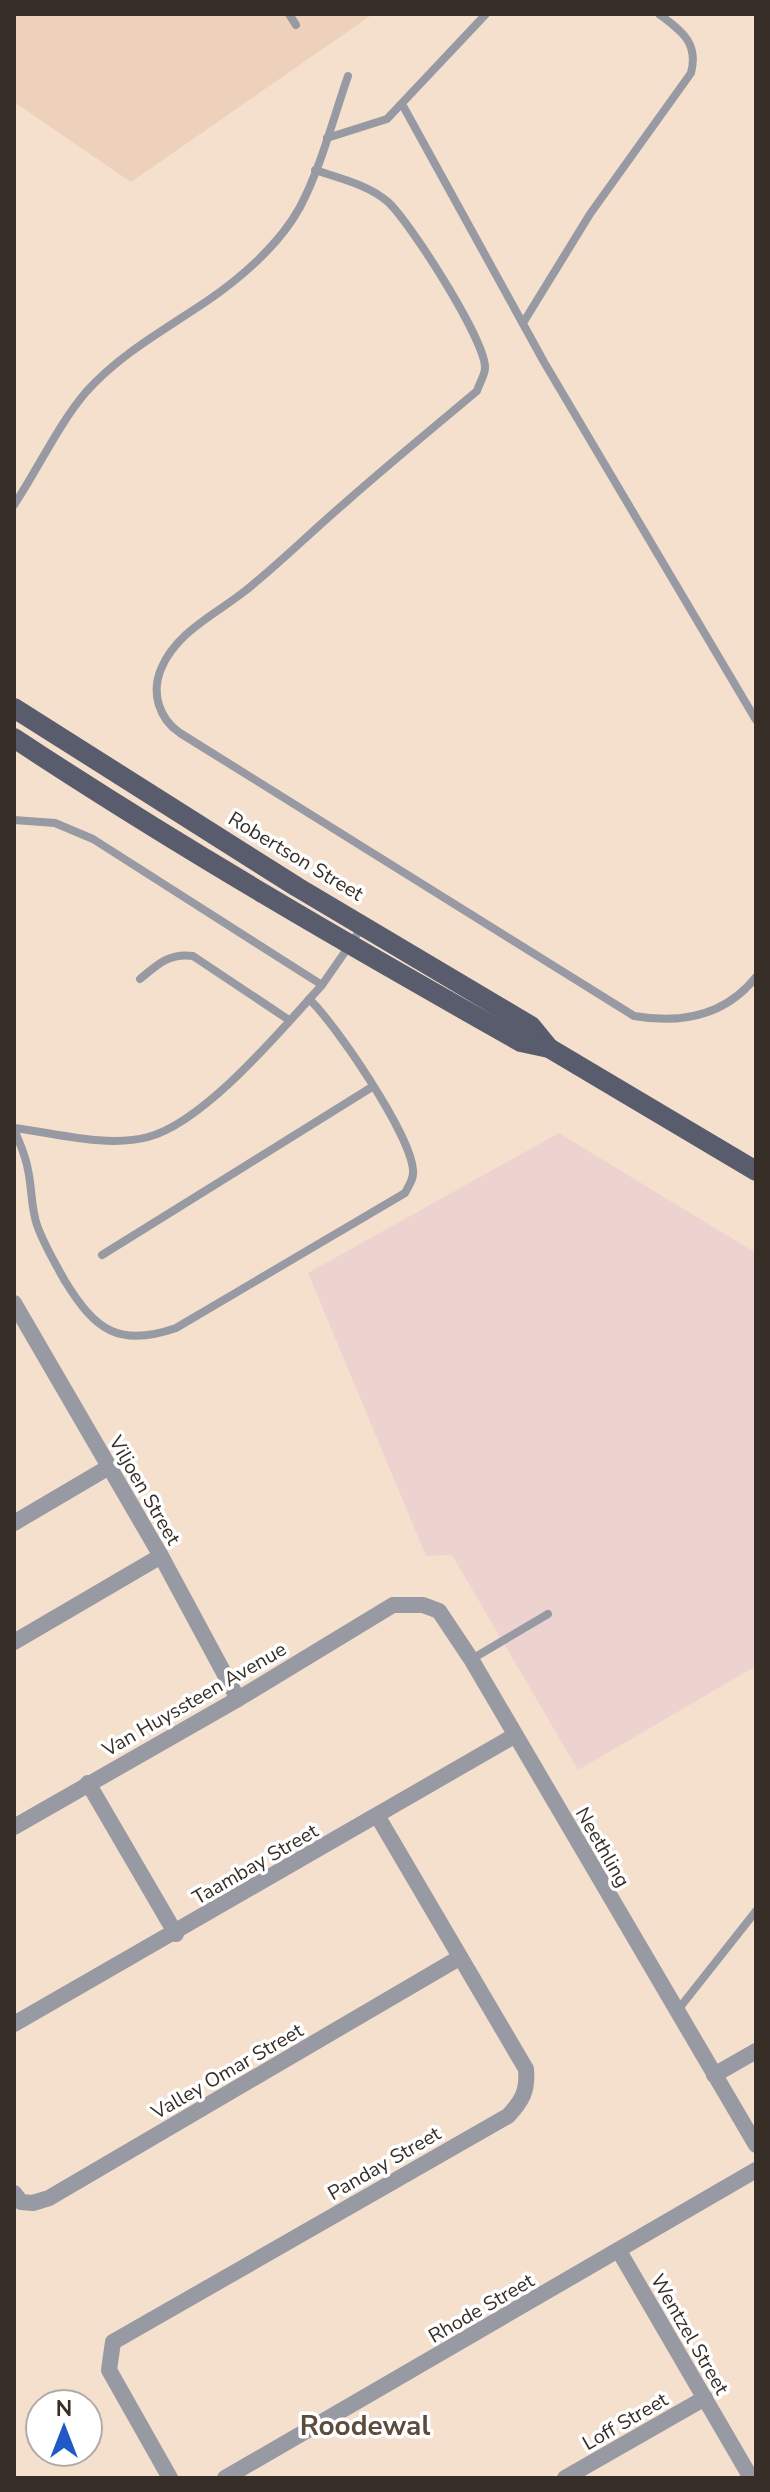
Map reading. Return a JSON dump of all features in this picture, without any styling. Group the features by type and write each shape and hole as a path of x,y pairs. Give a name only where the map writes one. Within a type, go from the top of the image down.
{"main road":[{"name":"Robertson Street","path":"14,708 297,887 531,1026 549,1048"},
{"name":"Robertson Street","path":"14,738 122,809 351,945 521,1042 549,1048 756,1171"}],"street":[{"name":"Viljoen Street","path":"14,1303 161,1556 238,1699"},
{"path":"14,1523 109,1467"},
{"path":"14,1642 161,1556"},
{"name":"Van Huyssteen Avenue","path":"14,1827 238,1699 393,1605"},
{"name":"Neethling","path":"393,1605 423,1605 439,1611 471,1659 756,2145"},
{"name":"Taambay Street","path":"14,2024 176,1934 514,1736"},
{"path":"88,1783 176,1934"},
{"name":"Panday Street","path":"170,2478 109,2370 113,2342 508,2116 522,2101 527,2085 526,2069 378,1817"},
{"name":"Valley Omar Street","path":"14,2193 21,2202 33,2203 49,2198 459,1958"},
{"path":"714,2075 756,2051"},
{"name":"Rhode Street","path":"225,2478 756,2170"},
{"name":"Wentzel Street","path":"619,2251 751,2478"},
{"name":"Loff Street","path":"565,2478 705,2398"}],"lane":[{"path":"289,14 296,25"},
{"path":"327,138 387,119 486,14"},
{"path":"523,323 590,214 691,73 694,50 688,36 659,14"},
{"path":"14,505 84,394 140,343 209,299 246,270 300,207 348,76"},
{"path":"402,104 523,323 756,720"},
{"path":"315,170 351,182 386,200 404,219 479,342 485,368 477,391 245,592 199,623 174,648 158,677 157,699 161,712 169,726 634,1016 658,1020 711,1013 747,988 756,977"},
{"path":"14,820 55,823 93,839 322,985"},
{"path":"309,999 333,1025 404,1140 414,1173 405,1193 176,1328 153,1336 108,1331 92,1319 73,1293 37,1224 28,1167 14,1128 95,1138 148,1137 175,1125 206,1104 309,999 364,925"},
{"path":"140,979 164,959 179,954 193,956 289,1020"},
{"path":"102,1255 372,1087"},
{"path":"471,1659 548,1614"},
{"path":"676,2012 756,1911"}],"shaded area":[{"path":"14,14 373,14 131,182 14,102"},
{"path":"559,1133 756,1253 756,1666 578,1770 452,1555 426,1556 308,1273"}],"district":[{"name":"Roodewal","path":"365,2425"}]}
